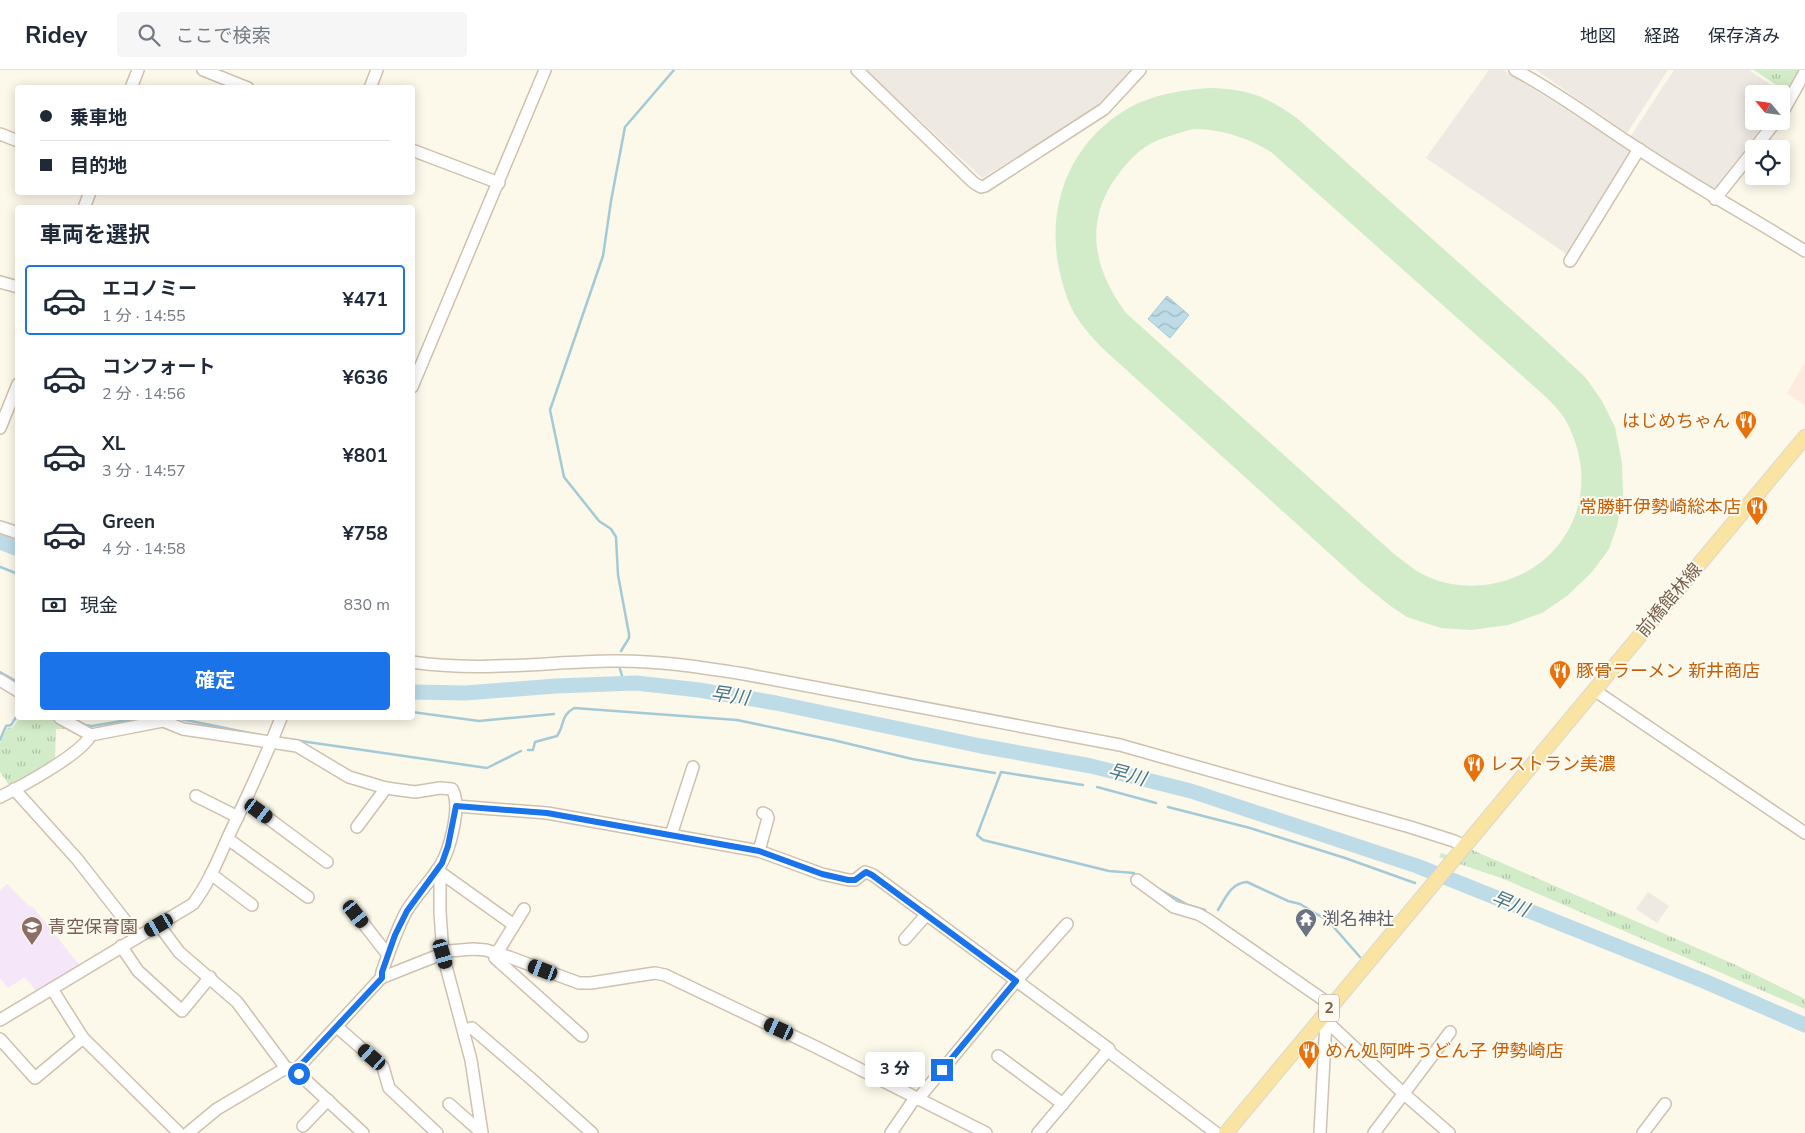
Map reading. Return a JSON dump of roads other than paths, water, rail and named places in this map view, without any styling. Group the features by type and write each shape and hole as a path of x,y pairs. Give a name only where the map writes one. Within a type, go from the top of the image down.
{"main road":[{"name":"前橋館林線","path":"1460,850 1805,437"},
{"name":"2","path":"1226,1133 1324,1019 1332,1005 1460,850"}],"street":[{"path":"132,85 138,70"},
{"path":"203,70 240,85"},
{"path":"371,85 377,70"},
{"path":"415,381 545,70"},
{"path":"857,70 974,183 981,187 986,186 1104,109 1140,70"},
{"path":"1515,70 1542,84 1638,150 1715,199 1805,251"},
{"path":"1790,98 1805,72"},
{"path":"1761,140 1769,130"},
{"path":"0,134 15,140"},
{"path":"1570,261 1638,150"},
{"path":"415,151 499,183"},
{"path":"1715,199 1745,161"},
{"path":"0,282 15,286"},
{"path":"0,428 15,391"},
{"path":"0,527 15,532"},
{"path":"415,662 464,667 630,662 693,666 744,674 1120,745 1410,827 1454,841 1460,850"},
{"path":"0,680 15,689"},
{"path":"1594,690 1805,833"},
{"path":"66,720 91,735 163,721 183,729 297,746 348,777 386,788 415,792 448,787 452,789 456,806 448,846 442,863 439,871 407,911 388,955 382,978"},
{"path":"0,1020 193,904 200,895 228,839 281,720"},
{"path":"0,797 64,758 87,742 91,735"},
{"path":"672,835 693,767"},
{"path":"357,827 386,788"},
{"path":"14,789 77,859 138,937"},
{"path":"196,796 238,817"},
{"path":"245,801 327,862"},
{"path":"456,806 547,813 759,851 822,874 848,880 855,880 866,872 927,914 1109,1049 1108,1051 1216,1133"},
{"path":"759,851 768,818 763,813"},
{"path":"228,839 308,897"},
{"path":"439,871 514,925"},
{"path":"439,871 443,954 471,1060 482,1133"},
{"path":"211,874 252,905"},
{"path":"1137,880 1174,907 1198,914 1207,919 1332,1005"},
{"path":"524,909 496,953 495,958 582,1036"},
{"path":"356,914 388,955"},
{"path":"905,939 927,914"},
{"path":"891,1133 916,1098 1067,924"},
{"path":"159,925 179,952 238,1002 291,1069 299,1074 363,1133"},
{"path":"121,946 138,971 182,1011 210,978"},
{"path":"188,1133 217,1109 291,1069 337,1027 382,978 449,952 473,949 496,953 579,982 591,983 655,973 665,975 816,1047 986,1133"},
{"path":"52,989 83,1038 178,1133"},
{"path":"1324,1019 1448,1133"},
{"path":"1320,1133 1324,1019"},
{"path":"337,1027 383,1067 389,1088 437,1133"},
{"path":"464,1030 472,1028 592,1133"},
{"path":"1374,1133 1401,1100 1403,1093 1450,1032"},
{"path":"0,1039 35,1078 83,1038"},
{"path":"1038,1133 1108,1051"},
{"path":"998,1056 1063,1104"},
{"path":"304,1126 328,1100"},
{"path":"450,1103 482,1133"},
{"path":"1644,1133 1665,1104"}],"water":[{"path":"1167,296 1189,315 1170,338 1148,319"}],"waterway":[{"path":"621,651 629,638 629,634 618,575 616,537 611,529 599,521 564,477 550,410 603,256 625,127 674,70"},
{"name":"早川","path":"0,542 15,548"},
{"path":"0,567 15,573"},
{"path":"620,669 624,682"},
{"path":"0,672 15,680"},
{"name":"早川","path":"415,692 465,693 556,686 636,683 699,690 776,703 981,746 1091,766 1191,791 1417,866 1704,981 1805,1025"},
{"path":"528,750 533,750 535,742 557,736 565,717 574,708 737,720 912,759 995,773"},
{"path":"415,712 479,721 554,714"},
{"path":"0,740 6,726 11,725 15,719"},
{"path":"76,720 85,725 92,726 127,720"},
{"path":"186,720 260,735"},
{"path":"280,738 487,768 521,751"},
{"path":"1083,785 1001,772 977,835 983,840 1109,871 1134,873"},
{"path":"1097,787 1156,803"},
{"path":"1168,807 1250,828 1345,858 1415,883"},
{"path":"1218,910 1233,888 1247,882 1288,901 1300,904 1325,919"},
{"path":"1159,889 1188,905 1205,910"},
{"path":"1331,924 1360,957"}],"place":[{"name":"はじめちゃん","path":"1746,440"},
{"name":"常勝軒伊勢崎総本店","path":"1757,526"},
{"name":"豚骨ラーメン 新井商店","path":"1560,690"},
{"name":"レストラン美濃","path":"1474,783"},
{"name":"渕名神社","path":"1306,938"},
{"name":"青空保育園","path":"32,946"},
{"name":"めん処阿吽うどん子 伊勢崎店","path":"1309,1070"}]}
